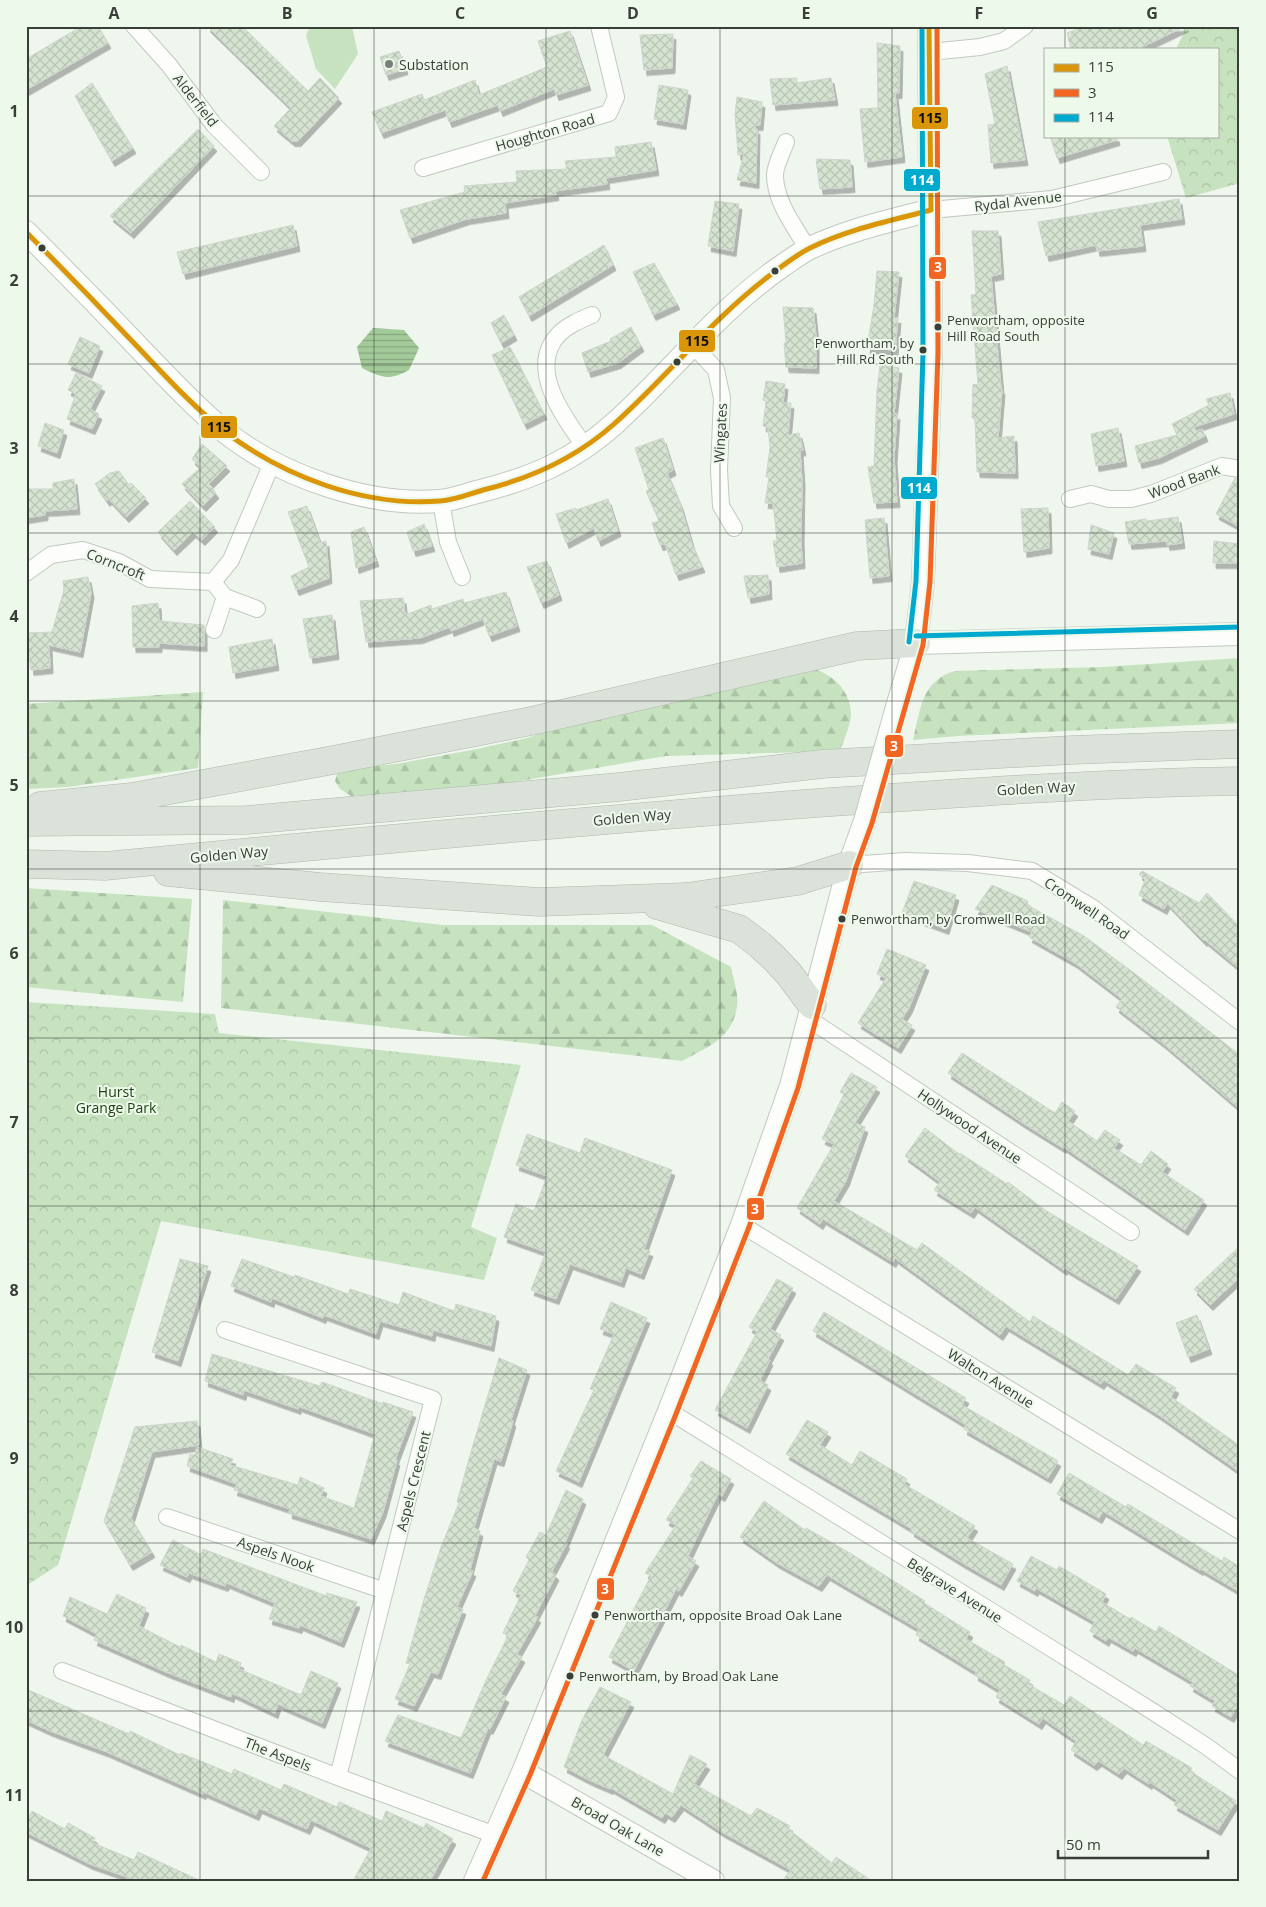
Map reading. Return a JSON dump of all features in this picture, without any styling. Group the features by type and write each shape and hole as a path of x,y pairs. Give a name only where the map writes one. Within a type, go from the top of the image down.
{"highway":[{"path":"26,807 142,795 536,720 857,646 916,642"},
{"path":"26,822 248,820 619,787 822,764 1072,750 1240,744"},
{"name":"Golden Way","path":"26,864 105,866 627,817 1016,789 1145,782 1240,781"},
{"path":"105,866 320,887 529,901 686,896 798,881 849,866"},
{"path":"631,899 739,929 760,945 788,974 810,1012"}],"street":[{"name":"Alderfield","path":"134,26 169,65 214,125 261,172"},
{"name":"Houghton Road","path":"423,168 610,113 616,97 599,26"},
{"path":"475,1881 523,1772 742,1226 791,1086 849,866 865,821 916,642 923,582 930,373 929,26"},
{"path":"930,52 980,47 1004,41 1025,26"},
{"path":"786,142 774,173 777,192 785,210 808,249"},
{"name":"Rydal Avenue","path":"931,210 1052,199 1163,172"},
{"path":"26,232 184,394 225,432 272,463 296,475 362,495 406,500 441,501 513,483 546,470 586,448 643,396 692,344 759,282 808,249 856,230 931,210"},
{"path":"586,448 556,403 547,380 546,363 551,344 559,334 573,324 592,315"},
{"name":"Wingates","path":"692,344 716,370 722,398 719,470 721,506 734,528"},
{"path":"257,609 226,597 213,582 231,560 272,463"},
{"name":"Wood Bank","path":"1070,499 1091,494 1110,499 1131,498 1151,494 1222,466 1240,469"},
{"path":"441,501 448,542 462,577"},
{"name":"Corncroft","path":"26,573 51,554 83,550 119,562 150,579 213,582"},
{"path":"214,630 226,597"},
{"path":"916,642 1240,634"},
{"name":"Cromwell Road","path":"849,866 905,861 968,864 1032,871 1093,908 1240,1022"},
{"name":"Hollywood Avenue","path":"810,1012 1131,1232"},
{"name":"Walton Avenue","path":"742,1226 1240,1531"},
{"name":"Aspels Crescent","path":"225,1330 433,1399 338,1777"},
{"name":"Belgrave Avenue","path":"669,1411 1152,1711 1206,1746 1240,1771"},
{"name":"Aspels Nook","path":"167,1517 385,1591"},
{"name":"The Aspels","path":"62,1671 495,1835"},
{"name":"Broad Oak Lane","path":"523,1772 713,1881"}],"green space":[{"path":"318,26 352,26 358,54 335,89 316,69 306,35 309,29"},
{"path":"1183,26 1240,26 1240,183 1186,198 1168,138 1218,138 1218,48 1176,48 1184,33"},
{"path":"1240,658 1240,723 958,736 913,740 920,708 929,689 944,675 955,671 1103,667"},
{"path":"814,669 834,680 845,692 848,699 851,718 840,751 666,756 497,785 351,796 340,789 335,781 337,774 349,769 396,764 477,749 527,738 604,713"},
{"path":"203,692 198,768 68,787 26,789 26,704"},
{"path":"26,888 192,899 183,1002 26,987"},
{"path":"223,900 442,925 652,925 731,967 737,992 735,1017 725,1034 718,1040 682,1061 221,1008"},
{"name":"Hurst Grange Park","path":"26,1002 215,1014 219,1033 521,1065 471,1227 497,1238 484,1280 161,1221 58,1565 26,1586"}],"shaded area":[{"path":"373,328 404,330 419,348 409,370 396,376 386,377 362,368 357,347"}],"building":[{"path":"82,26 98,26 108,43 26,90 26,59"},
{"path":"207,26 242,26 308,91 320,78 339,98 298,141 292,141 274,126 291,108"},
{"path":"1086,26 1186,26 1140,48 1071,48 1067,33"},
{"path":"570,31 588,85 556,95 554,89 500,111 498,105 449,122 445,110 381,133 372,112 422,94 424,100 475,80 479,95 547,67 538,41"},
{"path":"673,34 672,68 644,70 640,35"},
{"path":"877,43 900,46 899,93 895,93 902,157 865,162 860,109 878,108"},
{"path":"399,51 405,69 386,75 380,57"},
{"path":"1007,66 1025,160 991,163 988,125 995,124 985,74"},
{"path":"797,78 797,83 831,78 835,100 773,105 770,79"},
{"path":"92,83 133,148 112,161 75,96"},
{"path":"659,85 688,90 683,124 654,119"},
{"path":"737,97 762,102 760,125 755,125 755,129 757,129 756,183 737,180 744,154 738,155 735,114"},
{"path":"198,129 214,146 131,233 110,216"},
{"path":"1051,138 1116,138 1117,140 1057,158"},
{"path":"651,142 656,170 606,178 607,184 555,191 556,195 505,203 506,213 467,219 410,238 400,210 465,192 464,186 517,182 516,171 567,169 565,161 616,157 615,147"},
{"path":"816,159 850,160 852,187 820,189"},
{"path":"1179,199 1182,219 1140,225 1143,246 1097,251 1096,245 1046,256 1038,222"},
{"path":"715,201 739,204 733,251 708,246"},
{"path":"293,225 297,246 183,274 177,252"},
{"path":"972,231 998,231 1001,274 991,276 1002,389 998,438 1014,436 1015,473 977,472 975,419 972,418 973,384 978,385 971,295 976,294"},
{"path":"604,245 613,265 529,316 519,297"},
{"path":"654,263 677,304 653,315 633,272"},
{"path":"877,271 899,272 894,318 898,318 895,350 867,348"},
{"path":"783,307 813,308 816,337 816,368 786,367"},
{"path":"504,315 514,335 501,343 491,323"},
{"path":"631,327 641,346 618,363 588,372 582,353 611,341 610,339"},
{"path":"80,337 100,346 89,373 68,364"},
{"path":"510,347 544,414 524,424 492,355"},
{"path":"880,365 899,368 894,414 897,414 894,458 897,502 874,503 868,467 874,466 877,390"},
{"path":"76,373 102,386 90,409 99,414 92,429 67,419 76,394 68,390"},
{"path":"766,381 785,384 783,403 791,403 788,435 799,433 803,450 800,451 802,563 777,567 773,541 777,541 773,503 765,503 769,477 766,477 770,448 768,427 763,426 766,401 763,400"},
{"path":"1230,393 1234,414 1194,427 1196,431 1202,429 1205,436 1159,458 1139,463 1135,446 1177,435 1172,424 1209,405 1206,399"},
{"path":"45,423 64,430 57,453 38,446"},
{"path":"1118,428 1124,461 1096,466 1091,434"},
{"path":"663,438 673,470 667,473 680,504 692,545 702,567 676,575 665,544 660,545 652,523 659,521 646,491 649,490 635,448"},
{"path":"202,444 227,466 209,484 216,493 203,506 182,484 201,467 192,459"},
{"path":"119,471 129,485 131,483 146,498 126,517 109,499 107,501 95,484 110,473"},
{"path":"1235,478 1240,479 1240,527 1216,514"},
{"path":"74,479 77,509 45,511 45,515 26,518 26,489 53,489 53,483"},
{"path":"608,499 618,531 598,541 594,528 566,543 556,514 576,508 576,510"},
{"path":"190,501 215,527 202,540 193,532 174,550 158,532"},
{"path":"307,506 320,543 326,541 329,578 296,590 291,576 309,567 288,512"},
{"path":"1048,508 1049,548 1024,552 1021,509"},
{"path":"1178,517 1182,543 1167,545 1166,541 1129,544 1125,522"},
{"path":"884,518 889,576 870,578 865,520"},
{"path":"424,524 432,546 413,551 407,532"},
{"path":"1091,525 1114,533 1109,554 1088,549"},
{"path":"364,527 376,561 356,568 351,532"},
{"path":"1214,541 1240,544 1240,563 1213,563"},
{"path":"547,561 559,595 541,603 527,567"},
{"path":"768,575 769,594 748,598 744,576"},
{"path":"88,577 91,593 80,652 49,645 50,668 31,670 26,633 52,632 64,590 63,581"},
{"path":"506,592 517,626 489,636 483,619 451,631 450,627 420,638 366,642 360,601 403,598 405,615 431,605 432,609 463,599 464,603"},
{"path":"158,603 159,621 204,625 204,646 159,643 159,647 133,647 132,606"},
{"path":"332,615 336,654 310,658 303,619"},
{"path":"272,639 276,665 233,673 229,647"},
{"path":"1142,871 1199,903 1207,893 1240,927 1240,969 1204,941 1167,903 1164,909 1139,895 1145,880 1139,874"},
{"path":"914,881 956,895 946,929 902,913"},
{"path":"992,885 1028,901 1027,905 1084,936 1240,1055 1240,1109 1165,1045 1116,1007 1122,999 1075,963 1029,937 1032,932 975,909"},
{"path":"887,949 926,965 909,1008 902,1019 912,1025 898,1048 858,1023 886,978 877,974"},
{"path":"962,1053 1055,1113 1062,1102 1075,1111 1068,1121 1097,1141 1105,1130 1120,1140 1114,1148 1141,1165 1151,1151 1168,1164 1162,1172 1204,1200 1185,1230 1064,1147 1023,1123 948,1073"},
{"path":"851,1073 877,1087 855,1123 865,1127 846,1181 834,1201 917,1250 922,1243 1030,1322 1033,1316 1128,1375 1136,1364 1176,1388 1171,1397 1240,1446 1240,1472 1159,1415 1104,1380 1101,1384 1006,1326 1000,1335 895,1258 893,1262 823,1219 820,1224 797,1208 834,1144 822,1139 844,1094 840,1092"},
{"path":"925,1128 959,1154 1007,1184 1008,1182 1045,1210 1138,1266 1116,1299 1065,1268 1064,1270 975,1207 971,1213 934,1190 940,1182 905,1156"},
{"path":"527,1134 580,1153 585,1138 672,1170 644,1249 650,1251 641,1274 626,1268 621,1282 570,1264 556,1299 531,1290 546,1252 504,1237 516,1204 534,1211 547,1176 516,1165"},
{"path":"1240,1246 1240,1277 1210,1305 1194,1289"},
{"path":"180,1259 208,1266 178,1361 152,1352"},
{"path":"242,1259 348,1294 350,1289 399,1305 403,1292 454,1311 456,1304 496,1316 491,1346 433,1330 432,1336 380,1321 376,1334 324,1315 323,1318 272,1298 271,1302 231,1286"},
{"path":"777,1279 793,1288 770,1329 781,1335 768,1359 770,1360 760,1380 768,1385 747,1428 715,1410 757,1332 749,1327"},
{"path":"611,1302 647,1318 579,1482 556,1471 594,1390 590,1389 614,1334 600,1329"},
{"path":"824,1312 966,1398 962,1405 1058,1461 1048,1478 964,1429 966,1425 813,1331"},
{"path":"1197,1315 1209,1349 1188,1357 1176,1323"},
{"path":"212,1354 320,1386 322,1382 383,1404 383,1402 413,1412 395,1460 397,1460 383,1512 371,1539 289,1513 290,1509 234,1490 237,1484 187,1466 190,1454 195,1455 197,1447 233,1459 230,1465 298,1485 300,1477 324,1488 321,1496 354,1508 375,1434 298,1406 298,1409 244,1390 243,1395 205,1381"},
{"path":"499,1358 527,1370 511,1420 513,1421 501,1461 494,1459 474,1528 480,1531 470,1570 473,1571 457,1607 463,1609 438,1674 431,1672 414,1706 395,1699 410,1664 406,1663 425,1596 441,1547 459,1503 457,1502"},
{"path":"807,1420 828,1432 820,1445 852,1465 860,1451 907,1479 904,1484 975,1526 967,1538 1013,1564 1001,1585 911,1531 912,1529 786,1454"},
{"path":"197,1421 199,1445 152,1452 131,1518 152,1552 130,1565 104,1521 135,1427"},
{"path":"701,1461 731,1479 722,1496 718,1494 688,1556 696,1561 679,1591 676,1589 634,1671 609,1657 651,1576 645,1573 676,1525 666,1520 693,1478 690,1476"},
{"path":"1069,1473 1126,1507 1128,1504 1222,1561 1224,1557 1240,1567 1240,1592 1103,1511 1099,1518 1057,1494"},
{"path":"566,1490 583,1499 565,1543 567,1543 552,1571 556,1575 535,1616 538,1617 517,1654 522,1657 501,1694 506,1697 490,1729 488,1728 470,1773 385,1741 398,1715 461,1738 508,1636 503,1633 521,1595 513,1591 529,1560 526,1557 540,1532 546,1535"},
{"path":"764,1501 805,1530 806,1528 850,1553 970,1632 966,1639 1005,1662 1004,1665 1030,1680 1028,1684 1064,1705 1070,1696 1143,1745 1146,1741 1192,1768 1190,1771 1236,1801 1218,1830 1174,1805 1177,1800 1150,1782 1149,1784 1124,1768 1119,1774 1099,1761 1094,1765 1071,1750 1076,1741 1043,1718 1039,1724 996,1697 1000,1690 975,1675 976,1672 916,1635 919,1629 827,1575 819,1586 777,1563 740,1537"},
{"path":"173,1540 201,1555 203,1549 326,1596 327,1593 357,1602 341,1642 300,1625 299,1628 269,1619 275,1603 227,1583 225,1586 189,1573 187,1577 160,1565"},
{"path":"1031,1556 1057,1570 1059,1566 1106,1594 1102,1602 1130,1619 1131,1617 1156,1632 1159,1626 1240,1676 1240,1702 1231,1717 1212,1706 1215,1701 1190,1686 1193,1682 1135,1648 1133,1651 1108,1637 1106,1641 1090,1631 1095,1622 1036,1588 1035,1591 1017,1581"},
{"path":"117,1594 146,1608 139,1626 180,1647 181,1645 216,1662 219,1654 241,1663 239,1669 301,1695 311,1671 338,1683 322,1723 278,1704 275,1713 232,1693 231,1697 166,1672 94,1640 97,1634 63,1616 70,1597 107,1614"},
{"path":"600,1687 631,1702 603,1755 673,1794 690,1755 707,1764 694,1784 751,1816 757,1808 790,1826 788,1829 832,1863 836,1857 872,1881 782,1881 791,1870 722,1832 681,1805 672,1817 665,1813 662,1818 611,1788 589,1780 564,1767 582,1720"},
{"path":"26,1689 129,1734 130,1731 180,1755 181,1753 232,1774 234,1769 281,1790 284,1784 337,1807 339,1802 382,1821 386,1811 424,1828 426,1823 453,1839 430,1881 353,1881 371,1848 311,1820 307,1829 259,1808 256,1815 26,1720"},
{"path":"32,1811 65,1829 68,1823 95,1838 93,1843 134,1860 138,1852 201,1881 126,1881 127,1877 90,1864 26,1832 26,1822"}],"transit line":[{"name":"114","path":"909,642 916,581 923,353 922,26"},
{"name":"115","path":"929,26 931,210"},
{"name":"3","path":"483,1881 530,1775 676,1414 749,1227 798,1088 856,867 872,823 923,645 930,582 938,353 937,26"},
{"name":"115","path":"26,232 164,375 211,421 224,431 272,462 326,486 354,494 411,502 440,501 457,498 536,473 569,457 614,424 728,311 784,265 824,241 931,210"},
{"name":"114","path":"916,636 1240,627"}],"place":[{"name":"Substation","path":"389,64"},
{"name":"Penwortham, opposite Hill Road South","path":"938,327"},
{"name":"Penwortham, by Hill Rd South","path":"923,350"},
{"name":"Penwortham, by Cromwell Road","path":"842,919"},
{"name":"Penwortham, opposite Broad Oak Lane","path":"595,1615"},
{"name":"Penwortham, by Broad Oak Lane","path":"570,1676"}]}
